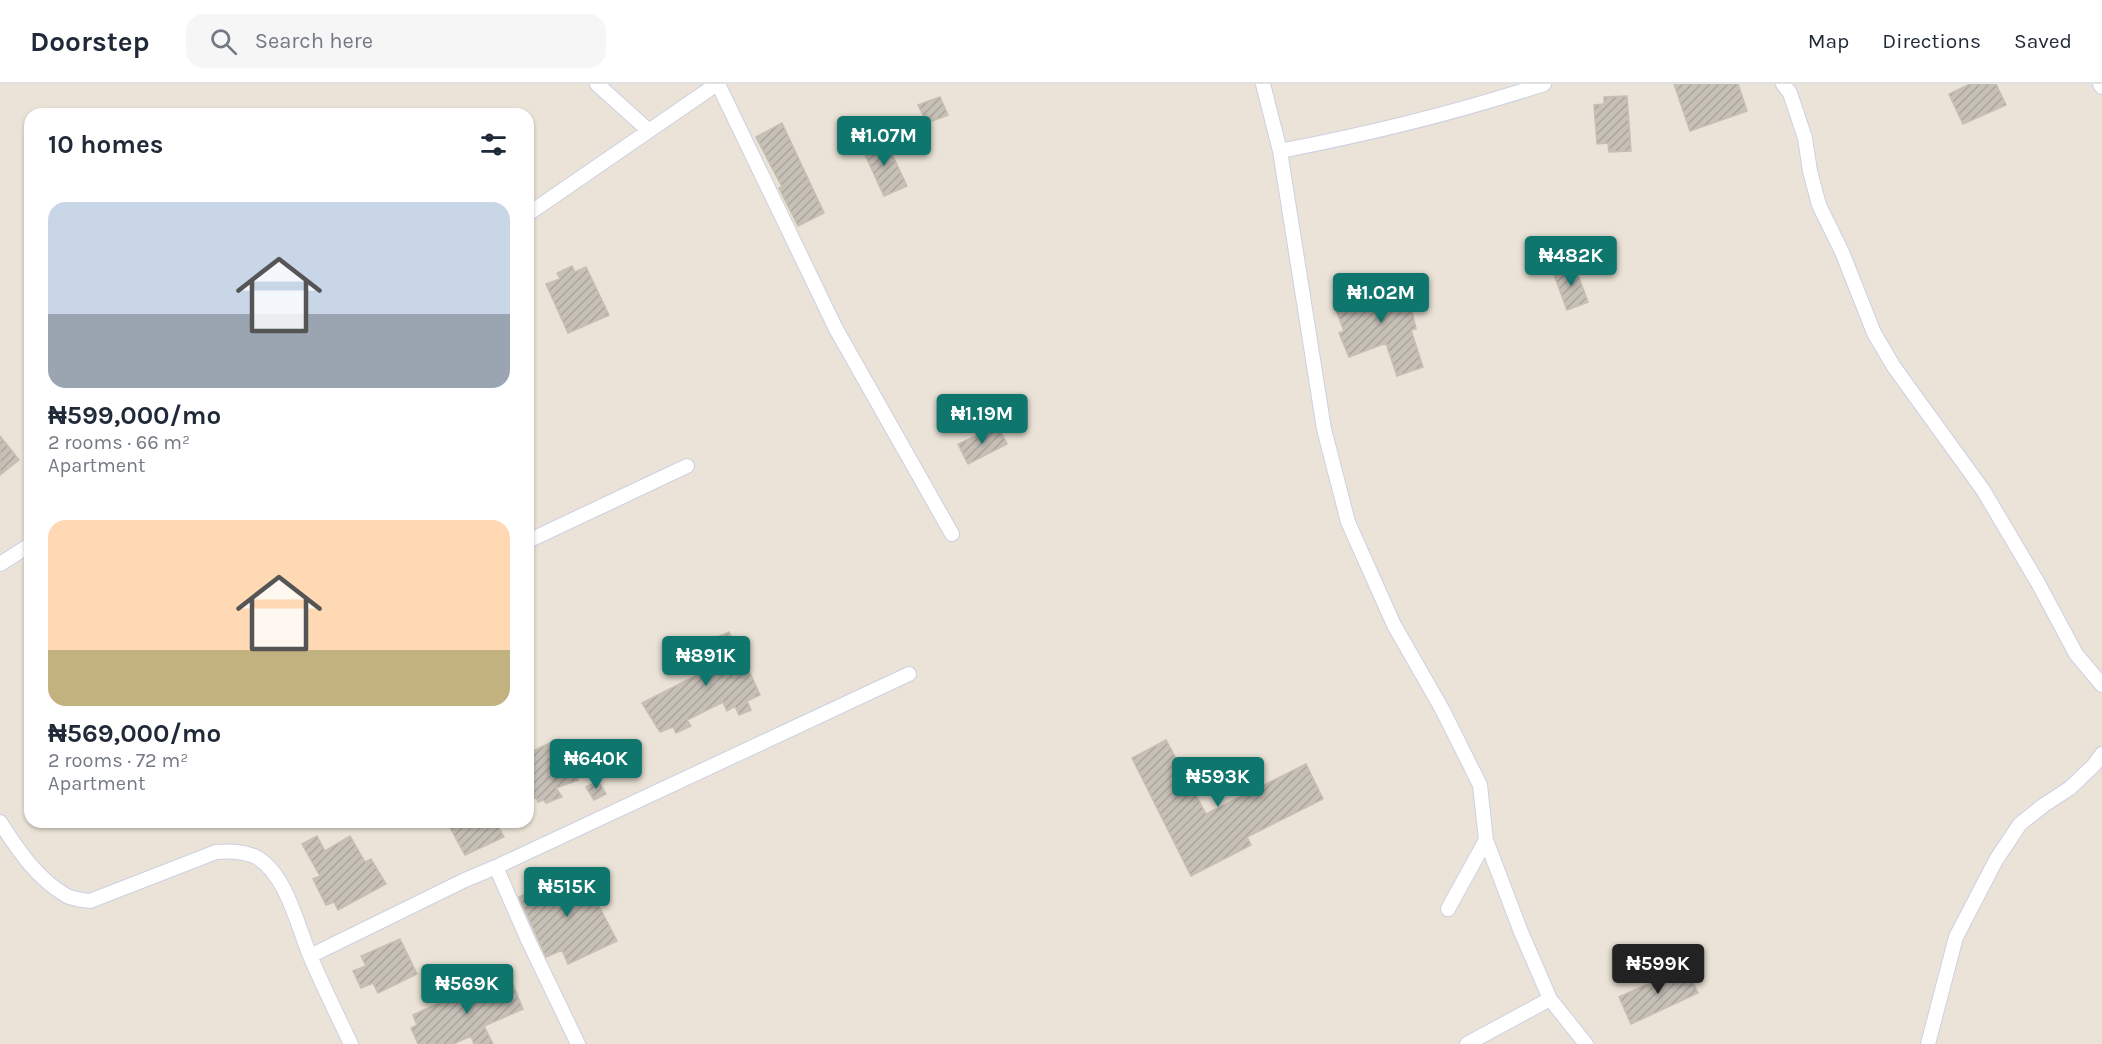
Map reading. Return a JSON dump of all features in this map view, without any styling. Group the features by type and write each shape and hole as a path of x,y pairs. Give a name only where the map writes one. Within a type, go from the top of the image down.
{"street":[{"path":"597,84 648,130"},
{"path":"534,210 717,84 836,328 952,534"},
{"path":"1263,84 1280,151 1324,429 1348,522 1395,624 1442,709 1480,785 1486,840 1521,932 1550,999 1586,1044"},
{"path":"1280,151 1349,138 1504,97 1544,84"},
{"path":"1783,84 1790,93 1806,138 1810,171 1819,205 1842,252 1874,333 1894,367 1983,490 2038,583 2076,654 2102,685"},
{"path":"534,538 687,466"},
{"path":"0,564 24,548"},
{"path":"310,956 465,880 909,674"},
{"path":"1928,1044 1956,937 1996,860 2020,824 2070,788 2102,754"},
{"path":"0,822 22,857 39,875 69,897 90,901 216,852 238,851 257,858 271,870 286,893 310,956 351,1044"},
{"path":"1448,909 1486,840"},
{"path":"496,867 578,1044"},
{"path":"1467,1044 1550,999"}],"building":[{"path":"1674,84 1738,84 1747,111 1690,131"},
{"path":"1970,84 1996,84 2006,105 1963,124 1949,94"},
{"path":"1627,96 1631,151 1609,152 1608,143 1597,144 1594,105 1604,104 1604,97"},
{"path":"940,97 948,115 927,123 918,105"},
{"path":"782,123 824,213 798,226 779,188 782,187 756,137"},
{"path":"884,137 907,186 884,196 862,148"},
{"path":"1574,264 1588,302 1567,310 1553,272"},
{"path":"572,266 575,272 586,267 609,315 568,333 546,284 560,279 557,273"},
{"path":"1400,278 1411,306 1416,329 1411,330 1423,367 1397,376 1386,343 1349,357 1339,333 1344,331 1333,302"},
{"path":"998,426 1007,444 968,464 958,444"},
{"path":"0,436 19,460 0,475"},
{"path":"729,632 760,695 747,701 751,710 739,715 735,706 727,711 723,702 687,720 691,726 676,733 673,727 660,732 642,703 707,670 695,647"},
{"path":"559,739 578,780 556,788 562,797 546,803 544,800 538,802 536,797 534,798 534,750"},
{"path":"1166,740 1206,814 1306,764 1323,799 1247,837 1251,845 1191,876 1132,758"},
{"path":"598,781 606,794 594,800 586,787"},
{"path":"450,828 499,828 504,837 465,855"},
{"path":"317,836 325,851 350,836 365,862 371,859 386,884 338,910 334,902 326,905 313,879 320,876 302,844"},
{"path":"571,871 573,876 581,872 617,941 568,964 562,950 546,957 519,897"},
{"path":"400,939 417,974 378,993 373,983 361,988 353,971 366,966 361,956"},
{"path":"1686,967 1698,993 1631,1024 1619,997"},
{"path":"498,976 504,989 513,985 523,1009 484,1026 493,1044 474,1044 471,1036 453,1044 418,1044 411,1028 417,1025 413,1015"}]}
